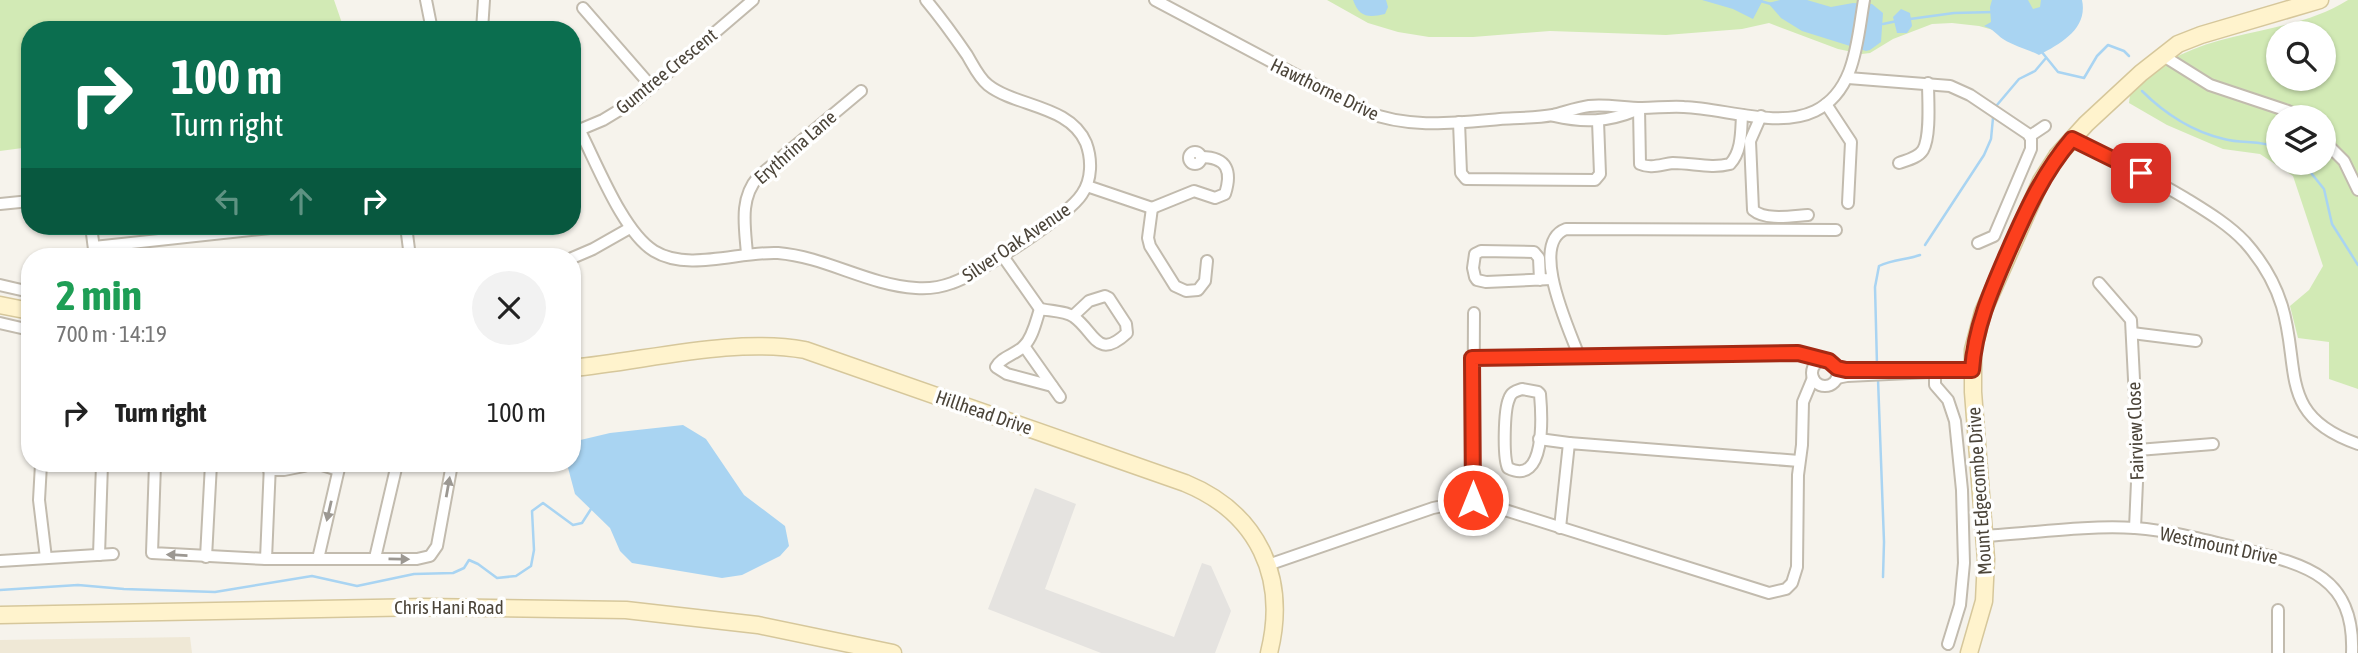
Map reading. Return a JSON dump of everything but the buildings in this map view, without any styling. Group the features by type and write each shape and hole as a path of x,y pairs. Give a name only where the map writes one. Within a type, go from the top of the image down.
{"street":[{"path":"426,0 430,21"},
{"path":"483,21 484,0"},
{"name":"Gumtree Crescent","path":"581,130 619,111 754,0"},
{"name":"Silver Oak Avenue","path":"581,141 630,228 653,251 675,260 779,253 804,256 882,282 917,288 935,288 953,283 1002,255 1066,211 1087,186 1089,154 1081,135 1073,126 1043,108 1000,92 987,84 926,0"},
{"name":"Hawthorne Drive","path":"1155,0 1245,50 1382,119 1402,123 1551,115 1588,106 1608,105 1639,108 1685,107 1787,118 1802,116 1833,99 1848,78 1864,0"},
{"name":"Mount Edgecombe Drive","path":"1969,653 1984,601 1986,581 1972,370 1976,334 2004,260 2041,181 2072,139 2162,55 2178,44 2201,34 2320,0"},
{"path":"583,8 651,86"},
{"path":"2162,55 2210,85 2270,105"},
{"path":"1848,78 1950,86 1970,95 2030,136"},
{"path":"1899,163 1916,156 1923,149 1926,138 1928,83"},
{"name":"Erythrina Lane","path":"747,254 744,210 750,186 861,92"},
{"path":"1826,104 1851,142 1848,203"},
{"path":"1459,122 1461,173 1466,179 1595,180 1600,174 1599,121 1608,105"},
{"path":"1588,106 1599,121"},
{"path":"1639,108 1640,164 1647,167 1674,163 1708,167 1730,164 1736,157 1740,143 1742,115"},
{"name":"Hawthorne Drive","path":"1551,115 1599,121 1639,108"},
{"path":"1761,116 1750,141 1753,210 1759,215 1808,215"},
{"path":"2030,136 2045,126"},
{"path":"1978,243 1994,236 2031,149 2030,136"},
{"path":"2072,139 2141,173 2224,223 2245,242 2261,263 2282,307 2294,383 2300,399 2310,415 2322,425 2344,440 2358,444"},
{"path":"2336,154 2343,161 2358,190"},
{"path":"1087,186 1152,208 1194,191 1216,198 1225,194 1229,182 1227,167 1216,160 1201,157"},
{"path":"0,204 21,202"},
{"path":"1152,208 1149,243 1175,286 1186,291 1198,290 1205,281 1208,261"},
{"path":"581,254 630,228"},
{"path":"1546,280 1555,237 1566,229 1836,230"},
{"path":"125,248 222,235"},
{"path":"1546,280 1481,282 1475,277 1475,254 1481,251 1534,252 1539,258 1579,356"},
{"path":"1002,255 1040,309 1073,316 1101,344 1111,345 1127,333 1126,324 1105,296 1089,301 1073,316"},
{"path":"2099,283 2132,320 2132,333 2196,341"},
{"path":"0,285 21,290"},
{"path":"0,305 21,309"},
{"path":"1040,309 1024,346 996,364 997,370 1052,386"},
{"path":"1473,500 1474,313"},
{"path":"0,323 21,328"},
{"name":"Fairview Close","path":"2132,333 2138,450 2135,528"},
{"name":"Hillhead Drive","path":"581,367 743,346 805,349 1195,487 1233,512 1249,530 1268,565 1276,612 1269,653"},
{"path":"1024,346 1060,397"},
{"path":"1472,358 1798,353 1830,385 1837,373 1846,370 1972,370"},
{"path":"1268,565 1433,508 1473,500 1759,591 1778,593 1792,583 1797,567 1803,402 1816,370 1831,362 1837,373"},
{"path":"1930,371 1935,385 1948,400 1955,421 1962,491 1964,563 1960,605 1948,643"},
{"path":"1532,390 1540,394 1539,439 1536,460 1530,469 1519,471 1508,468 1505,464 1507,405 1510,395 1515,391 1532,390"},
{"path":"1539,439 1799,461"},
{"path":"1560,528 1569,443"},
{"path":"2138,450 2213,444"},
{"path":"41,472 39,500 46,558"},
{"path":"99,555 102,472"},
{"path":"155,472 152,553 266,559 417,559 430,556 434,553 450,472"},
{"path":"206,557 211,472"},
{"path":"266,559 269,472"},
{"path":"318,559 338,472"},
{"path":"375,558 395,472"},
{"name":"Westmount Drive","path":"1985,536 2135,528 2179,534 2288,561 2320,575 2340,597 2352,628 2351,653"},
{"path":"0,561 113,554"},
{"name":"Chris Hani Road","path":"0,615 438,607 626,610 733,621 893,653"},
{"path":"2278,610 2278,653"}],"shaded area":[{"path":"1035,488 1076,504 1045,589 1174,637 1202,563 1211,566 1231,611 1215,653 1101,653 988,609"},
{"path":"190,637 192,653 0,653 0,640"}],"green space":[{"path":"0,0 334,0 341,21 21,21 21,148 0,151"},
{"path":"1327,0 2061,0 2004,33 1979,26 1932,24 1893,39 1870,53 1862,54 1838,49 1769,23 1742,29 1666,35 1550,31 1473,37 1429,37 1368,23"},
{"path":"2348,0 2358,0 2358,389 2329,379 2329,342 2298,338 2290,306 2309,290 2323,266 2292,175 2336,175 2336,105 2266,105 2266,158 2260,154 2223,149 2167,125 2129,103 2130,95 2141,84 2180,55 2200,46 2266,30 2266,91 2336,91 2336,21 2299,21"}],"water":[{"path":"1353,0 1386,0 1388,7 1385,14 1369,16 1358,10"},
{"path":"1702,0 1763,0 1753,19 1733,9"},
{"path":"1807,0 1831,7 1853,3 1872,4 1883,13 1881,42 1866,51 1802,31 1781,18 1768,3"},
{"path":"1992,0 2028,0 2033,9 2040,7 2041,0 2082,0 2083,10 2077,27 2071,34 2039,55 2003,39 1984,26 1991,22"},
{"path":"1901,9 1910,13 1912,26 1907,33 1897,33 1893,17"},
{"path":"683,425 706,439 744,495 785,526 789,546 780,556 742,575 722,578 632,563 620,551 610,528 575,494 569,472 581,472 581,440 610,433"}],"waterway":[{"path":"1757,0 1771,4"},
{"path":"1910,19 1954,13 1994,12"},
{"path":"1883,24 1897,21"},
{"path":"2041,51 2058,72 2084,78 2097,56 2108,45 2124,51 2129,56"},
{"path":"1997,105 2019,79 2035,71 2046,58"},
{"path":"2142,91 2169,114 2201,132 2231,140 2266,144"},
{"path":"1925,245 1984,155 1991,139 1993,118"},
{"path":"2313,175 2324,189 2332,224 2358,265"},
{"path":"1877,365 1875,287 1879,266 1920,255"},
{"path":"1878,379 1883,577"},
{"path":"0,590 78,585 215,592 312,576 357,586 414,574 453,573 464,568 469,560 497,578 516,576 531,566 534,550 532,511 543,503 573,525 582,523 591,509"}],"route":[{"path":"1473,500 1472,358 1798,353 1829,361 1837,368 1846,370 1972,370 1976,334 1983,312 2029,203 2057,156 2072,139 2141,173"}]}
